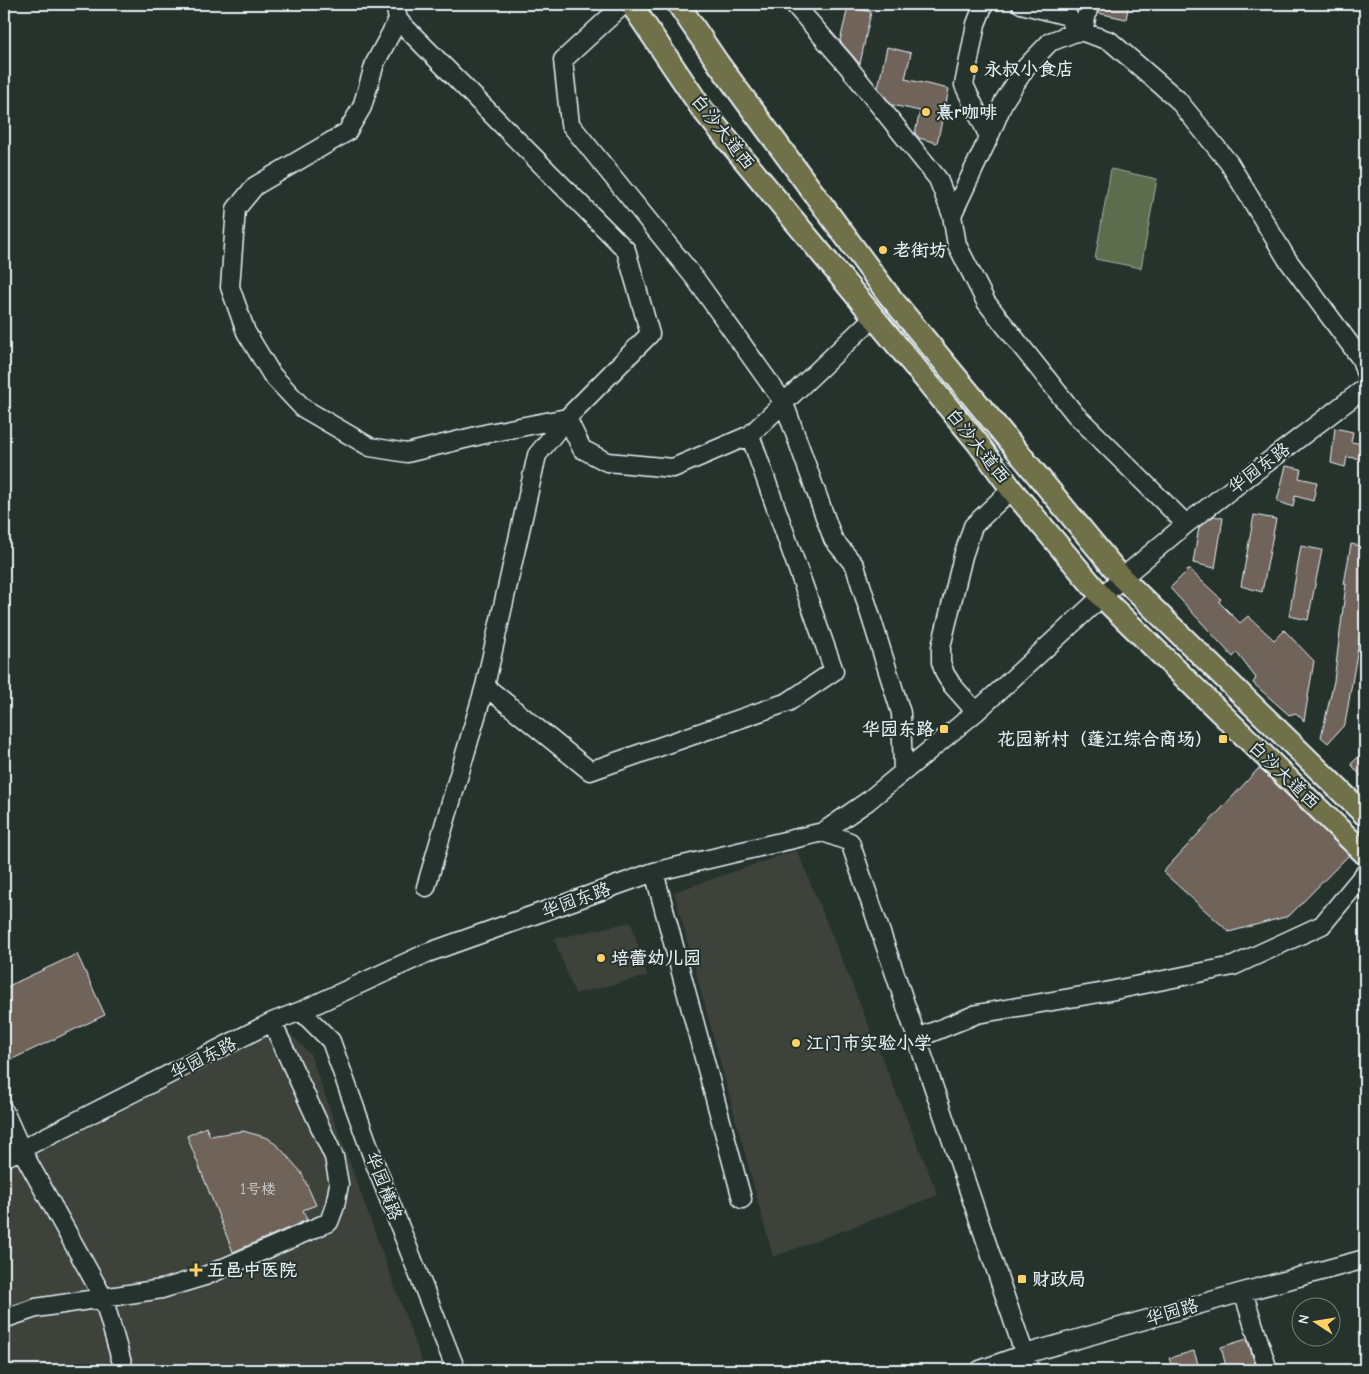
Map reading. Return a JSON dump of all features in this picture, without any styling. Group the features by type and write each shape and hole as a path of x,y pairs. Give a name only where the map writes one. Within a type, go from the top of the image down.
{"main road":[{"name":"白沙大道西","path":"631,4 702,109 977,442 1012,490 1102,597 1365,854"},
{"name":"白沙大道西","path":"678,4 718,62 887,293 1122,578 1365,815"}],"street":[{"path":"624,4 563,60 570,124 694,277 784,403 833,539 855,566 901,713 903,771"},
{"path":"794,4 846,64 938,178 952,215 958,245 986,302 1075,414 1186,524"},
{"path":"984,4 976,24 964,85 989,137"},
{"path":"1021,4 1068,16 1080,32 1110,42 1178,99 1229,163 1287,259 1361,359 1365,372"},
{"path":"1080,32 1090,4"},
{"path":"426,887 484,686 537,455 567,418 650,334 626,250 501,126 396,12 375,63 362,107 347,132 255,186 236,209 230,287 246,332 272,375 303,408 370,446 407,453 488,433 567,418"},
{"path":"952,215 1004,101 1026,67 1050,42 1080,32"},
{"path":"567,418 582,449 607,462 673,468 750,435 874,317"},
{"name":"华园东路","path":"4,1158 122,1100 272,1022 301,1011 427,953 654,872 823,832 868,801 976,712 1122,578 1186,524 1365,388"},
{"path":"484,686 590,771 788,702 834,671 750,435"},
{"path":"976,712 952,685 945,674 941,662 941,647 963,556 973,526 1012,490"},
{"path":"823,832 850,842 1027,1362"},
{"path":"654,872 742,1199"},
{"path":"918,1038 978,1014 1105,992 1233,966 1322,925 1365,873"},
{"name":"华园横路","path":"301,1011 331,1041 374,1161 456,1370"},
{"path":"4,1320 36,1308 162,1289 205,1276 329,1222 335,1206 338,1184 334,1157 272,1022"},
{"path":"4,1111 21,1149 103,1298 124,1370"},
{"name":"华园路","path":"980,1370 1027,1362 1243,1292 1365,1259"},
{"path":"1243,1292 1268,1370"}],"shaded area":[{"name":"江门市实验小学","path":"797,850 938,1195 773,1257 674,892"},
{"name":"培蕾幼儿园","path":"631,922 647,976 575,994 554,939"},
{"name":"五邑中医院","path":"284,1027 310,1054 425,1370 4,1370 4,1170"}],"green space":[{"path":"1111,169 1157,179 1141,268 1095,259"}],"building":[{"path":"1099,4 1129,4 1126,19 1098,13"},
{"path":"848,7 871,12 860,64 840,41"},
{"path":"887,47 911,53 905,79 949,89 937,143 919,138 915,133 920,111 892,105 878,88"},
{"path":"1335,428 1353,432 1351,442 1365,444 1363,459 1347,457 1345,467 1331,463"},
{"path":"1286,466 1301,469 1299,478 1317,482 1313,501 1295,496 1293,507 1277,501"},
{"path":"1254,515 1276,519 1262,592 1241,586"},
{"path":"1214,516 1223,518 1215,568 1193,563 1199,527"},
{"path":"1351,544 1365,547 1365,606 1345,724 1328,743 1321,737 1334,681 1346,584 1344,584"},
{"path":"1301,546 1322,550 1308,620 1289,616"},
{"path":"1189,569 1221,599 1219,602 1240,623 1248,616 1274,640 1284,630 1314,661 1304,721 1296,713 1289,715 1253,683 1256,678 1237,653 1233,657 1170,588"},
{"path":"1365,750 1365,781 1351,764"},
{"path":"1258,769 1349,855 1289,916 1229,932 1163,872"},
{"path":"77,954 105,1015 4,1063 4,988"},
{"path":"206,1127 210,1136 243,1131 268,1138 280,1148 301,1172 316,1205 303,1210 307,1220 233,1252 187,1136"},
{"path":"1247,1339 1257,1370 1227,1370 1221,1347"},
{"path":"1194,1351 1200,1370 1173,1370 1169,1358"}],"place":[{"name":"永叔小食店","path":"974,69"},
{"name":"熹r咖啡","path":"926,112"},
{"name":"老街坊","path":"883,250"},
{"name":"华园东路","path":"944,729"},
{"name":"花园新村（蓬江综合商场）","path":"1223,739"},
{"name":"培蕾幼儿园","path":"601,958"},
{"name":"江门市实验小学","path":"796,1043"},
{"name":"五邑中医院","path":"196,1270"},
{"name":"财政局","path":"1022,1279"}]}
